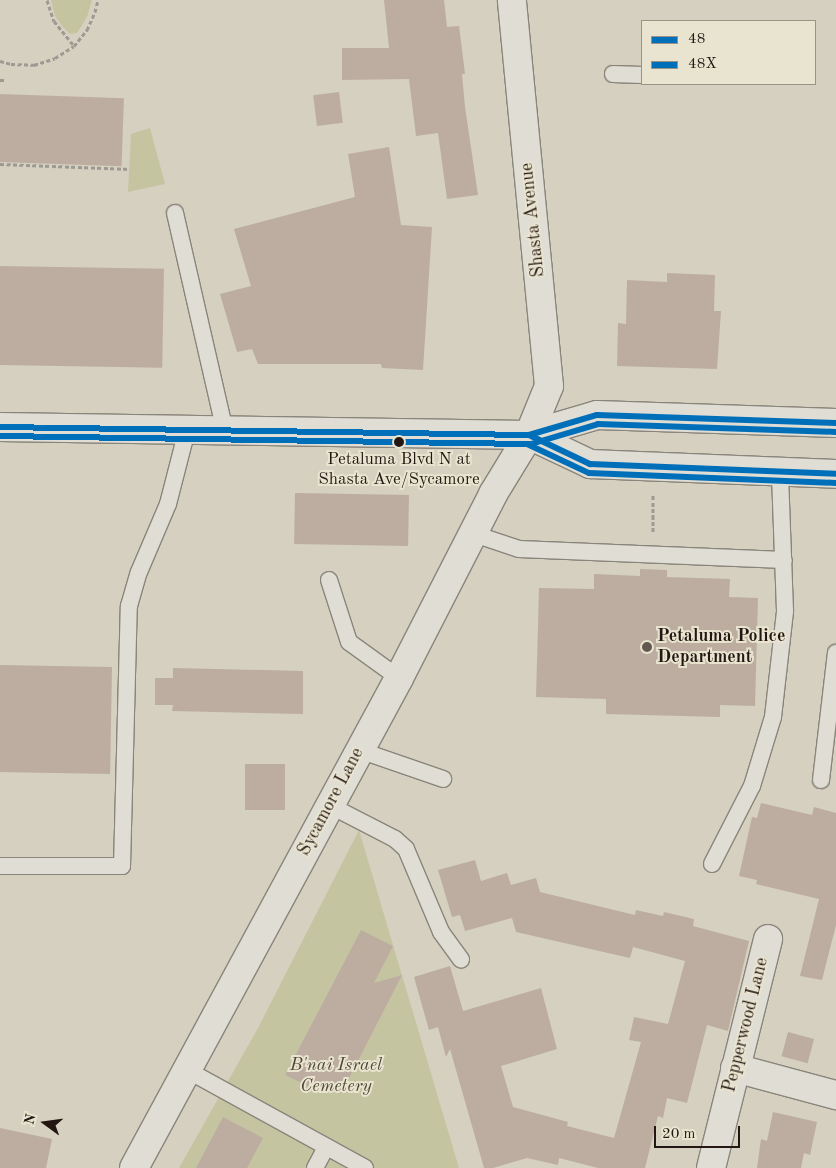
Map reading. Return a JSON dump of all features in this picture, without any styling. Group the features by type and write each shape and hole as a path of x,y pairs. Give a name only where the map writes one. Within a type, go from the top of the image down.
{"street":[{"name":"Shasta Avenue","path":"512,0 550,386 529,436"},
{"path":"0,427 529,436 597,415 836,423"},
{"path":"529,436 590,464 836,474"},
{"name":"Sycamore Lane","path":"134,1168 398,678 494,494 529,436"},
{"name":"Pepperwood Lane","path":"711,1168 768,939"},
{"path":"735,1068 836,1095"}],"lane":[{"path":"613,74 641,75"},
{"path":"175,213 225,430"},
{"path":"0,866 122,866 129,606 139,572 168,504 188,430"},
{"path":"712,864 752,786 773,716 785,611 780,472"},
{"path":"474,534 519,549 784,560"},
{"path":"328,580 349,642 398,678"},
{"path":"821,780 836,653"},
{"path":"359,750 444,780"},
{"path":"330,805 395,838 406,849 441,932 462,960"},
{"path":"187,1070 365,1168"},
{"path":"315,1168 326,1147"}],"path":[{"path":"47,0 54,21 74,46"},
{"path":"0,61 11,64 34,64 55,58 74,46 87,30 96,12 98,0"},
{"path":"0,80 5,80"},
{"path":"0,164 130,169"},
{"path":"652,555 653,488"}],"green space":[{"path":"51,0 92,0 87,17 77,33 70,34 62,26 55,16"},
{"path":"150,128 165,184 128,192 131,134"},
{"name":"B'nai Israel Cemetery","path":"359,830 459,1168 179,1168 258,1028"}],"building":[{"path":"384,0 444,0 447,27 459,26 465,74 462,74 465,107 478,195 447,199 438,133 416,136 409,79 342,80 342,48 389,48"},
{"path":"339,92 343,123 317,126 313,95"},
{"path":"0,94 124,98 122,166 0,162"},
{"path":"389,147 401,225 432,227 423,370 382,368 381,364 258,364 252,349 237,352 220,294 251,286 234,229 355,197 348,154"},
{"path":"0,266 164,269 162,368 0,365"},
{"path":"667,273 715,275 714,311 721,311 717,369 617,366 618,323 626,324 627,280 667,282"},
{"path":"295,493 409,495 408,546 294,544"},
{"name":"Petaluma Police Department","path":"640,569 667,570 667,577 730,579 729,597 758,598 755,706 720,705 720,717 606,714 606,699 536,697 539,588 594,589 594,574 640,576"},
{"path":"0,665 112,667 110,774 0,772"},
{"path":"173,668 303,671 303,714 172,711 173,705 155,705 155,678 173,678"},
{"path":"245,764 285,764 285,810 245,810"},
{"path":"761,803 812,815 814,807 836,813 836,925 822,980 800,976 819,899 756,884 757,880 739,876 752,817 757,818"},
{"path":"475,860 481,881 507,873 511,885 536,878 540,892 635,915 636,910 663,916 664,912 694,919 693,926 749,941 728,1031 707,1025 687,1103 667,1098 663,1118 658,1116 645,1168 598,1168 559,1158 558,1165 527,1158 493,1168 484,1168 450,1049 446,1057 438,1027 429,1030 414,977 450,966 463,1011 541,988 557,1049 501,1066 513,1107 568,1122 567,1126 614,1138 641,1042 629,1040 634,1017 668,1024 685,961 633,947 630,958 516,932 512,918 465,931 460,915 452,917 438,870"},
{"path":"361,930 393,946 374,983 402,975 341,1094 321,1084 318,1091 285,1075"},
{"path":"788,1032 814,1039 808,1063 782,1056"},
{"path":"773,1112 817,1122 810,1155 804,1153 801,1168 757,1168 761,1139 767,1141"},
{"path":"223,1117 263,1138 247,1168 196,1168"},
{"path":"0,1128 52,1139 46,1168 0,1168"}],"transit line":[{"name":"48","path":"509,435 529,435 597,415 836,423"},
{"name":"48X","path":"509,444 531,444 598,424 836,432"},
{"name":"48","path":"0,427 529,435 590,464 836,474"},
{"name":"48X","path":"0,436 527,444 589,473 836,483"}],"place":[{"name":"Petaluma Blvd N at Shasta Ave/Sycamore","path":"399,442"},
{"name":"Petaluma Police Department","path":"647,647"}]}
